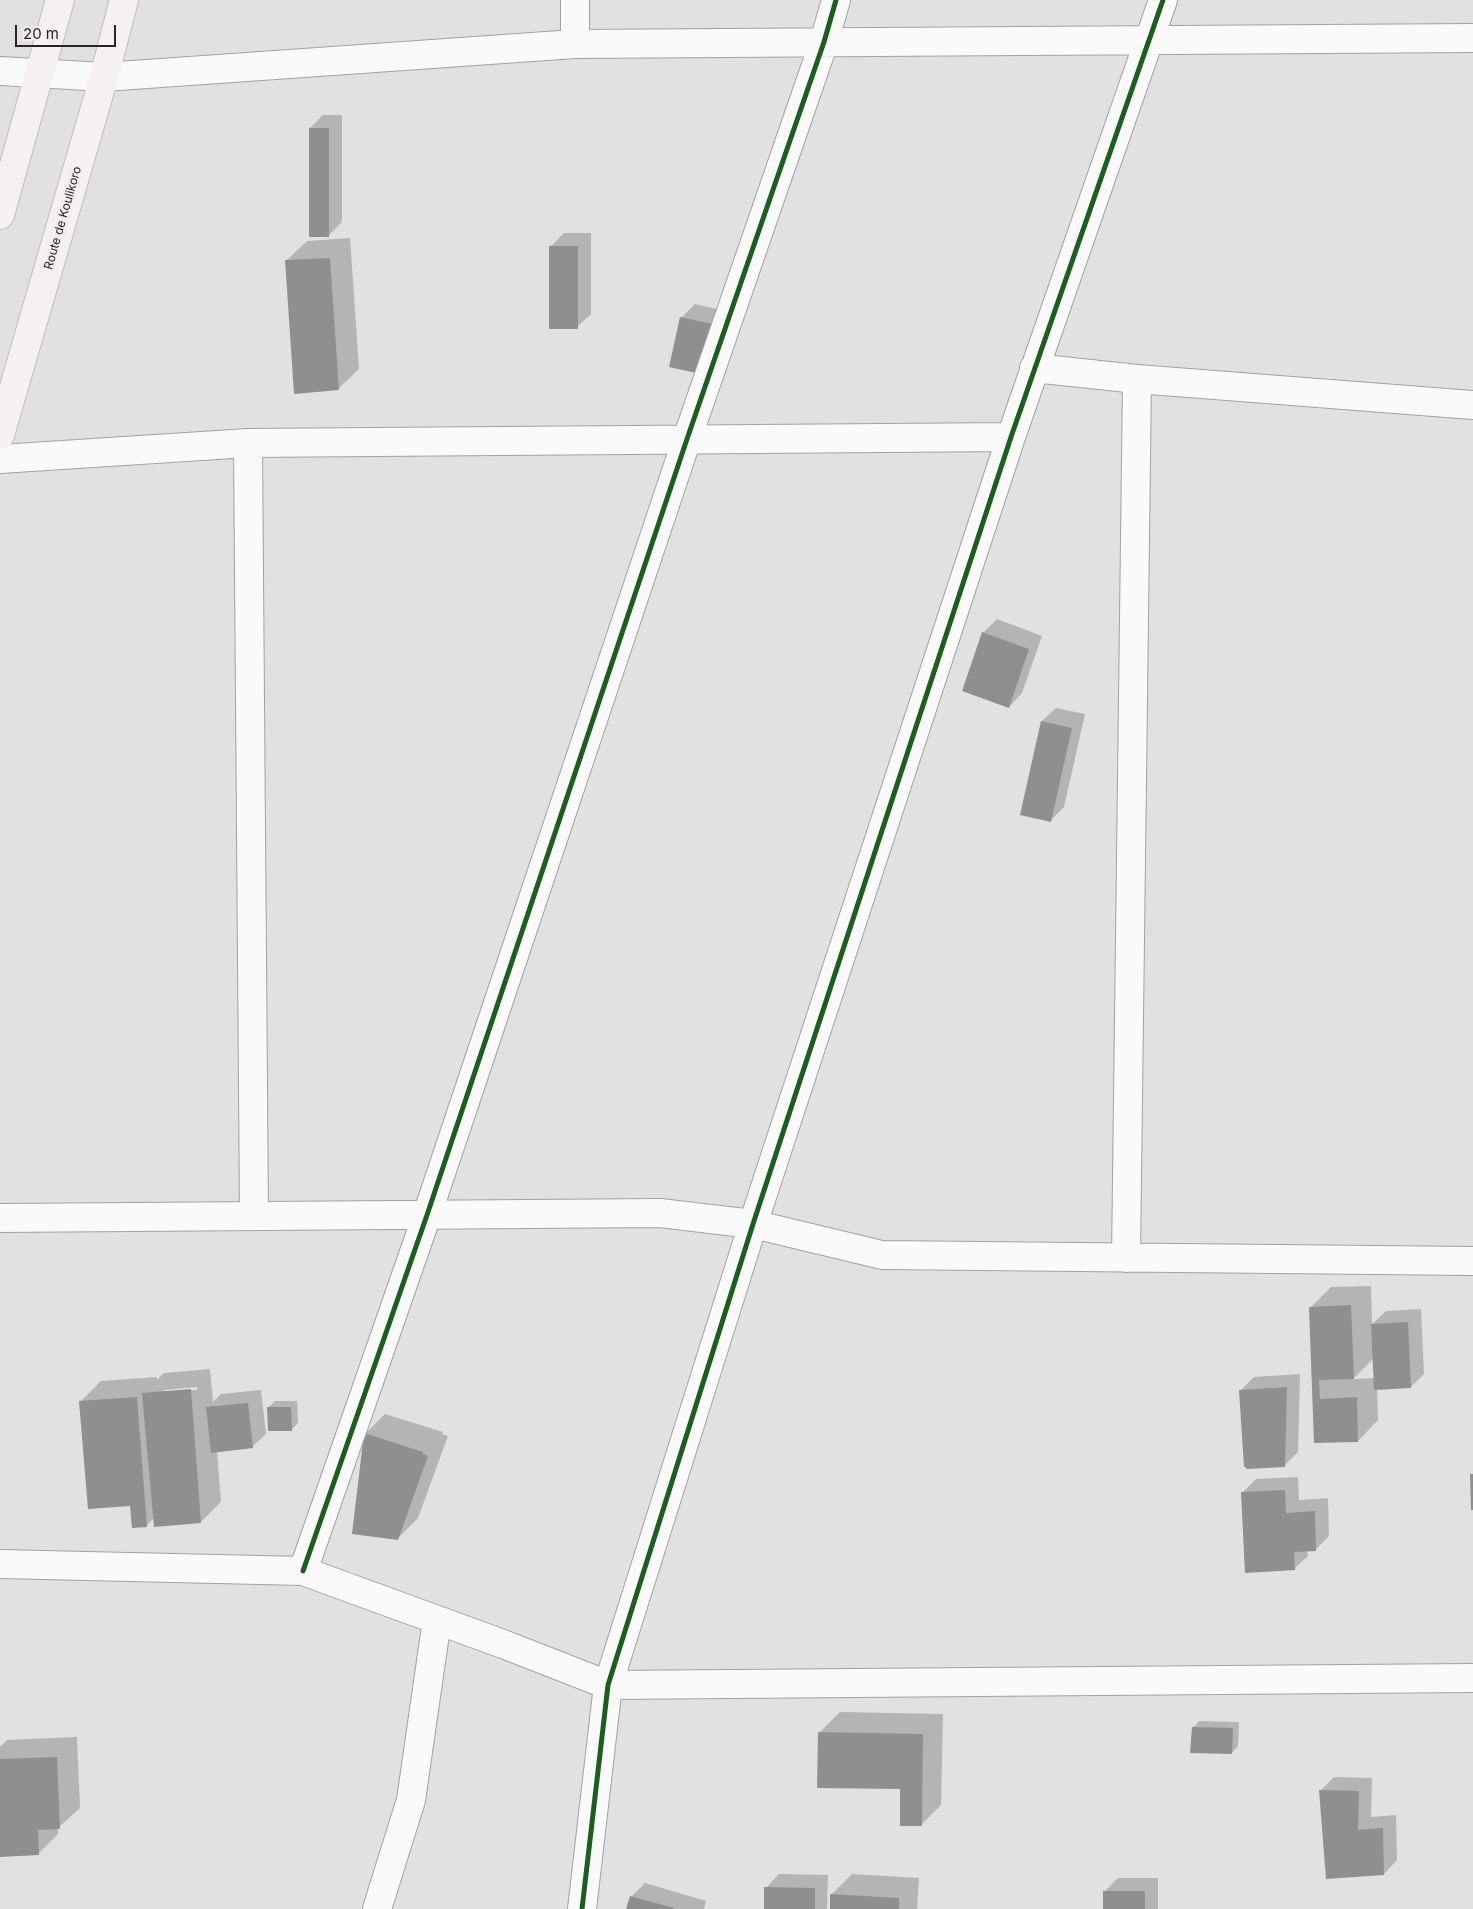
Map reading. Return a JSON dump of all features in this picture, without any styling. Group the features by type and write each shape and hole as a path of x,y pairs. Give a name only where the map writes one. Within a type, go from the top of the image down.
{"main road":[{"path":"0,215 60,0"},
{"name":"Route de Koulikoro","path":"0,435 104,77 124,0"}],"street":[{"path":"575,0 575,44"},
{"path":"302,1571 427,1215 687,439 824,42 836,0"},
{"path":"582,1909 608,1685 753,1224 1011,437 1163,0"},
{"path":"0,71 104,77 575,44 1473,38"},
{"path":"1034,368 1137,379 1473,405"},
{"path":"1126,1258 1137,379"},
{"path":"0,459 248,443 1011,437"},
{"path":"248,443 254,1216"},
{"path":"0,1218 660,1213 753,1224 882,1256 1473,1260"},
{"path":"0,1564 302,1571 608,1685 1473,1678"},
{"path":"377,1909 410,1800 437,1620"}],"building":[{"path":"309,128 329,128 329,237 309,237"},
{"path":"549,246 578,246 578,329 549,329"},
{"path":"330,258 339,390 294,394 285,260"},
{"path":"680,317 712,324 701,374 669,367"},
{"path":"982,632 1029,649 1009,708 962,691"},
{"path":"1041,721 1072,728 1051,822 1020,815"},
{"path":"1351,1305 1354,1379 1319,1380 1320,1399 1357,1397 1358,1442 1314,1443 1309,1307"},
{"path":"1408,1322 1411,1388 1374,1390 1371,1324"},
{"path":"1287,1387 1285,1467 1246,1469 1244,1467 1239,1390"},
{"path":"191,1389 201,1523 154,1527 142,1393"},
{"path":"137,1397 147,1527 132,1528 130,1506 88,1509 79,1401"},
{"path":"248,1403 253,1448 211,1453 206,1407"},
{"path":"267,1407 291,1407 292,1431 268,1431"},
{"path":"364,1433 423,1452 423,1454 428,1456 398,1540 352,1534"},
{"path":"1470,1474 1473,1474 1473,1510 1471,1510"},
{"path":"1285,1490 1286,1513 1315,1511 1316,1551 1294,1552 1295,1570 1245,1573 1241,1492"},
{"path":"1192,1727 1233,1728 1232,1754 1190,1753"},
{"path":"818,1732 923,1734 922,1826 900,1826 900,1789 817,1788"},
{"path":"57,1757 60,1829 38,1830 39,1855 0,1857 0,1759"},
{"path":"1319,1790 1359,1791 1358,1830 1383,1828 1384,1875 1326,1879"},
{"path":"764,1887 815,1888 815,1909 764,1909"},
{"path":"1103,1891 1145,1891 1145,1909 1103,1909"},
{"path":"830,1894 899,1898 899,1909 830,1909"},
{"path":"630,1896 674,1908 674,1909 626,1909"}],"cycle path":[{"path":"303,1571 427,1215 687,439 824,42 836,0"},
{"path":"582,1909 608,1685 753,1224 1011,437 1163,0"}]}
